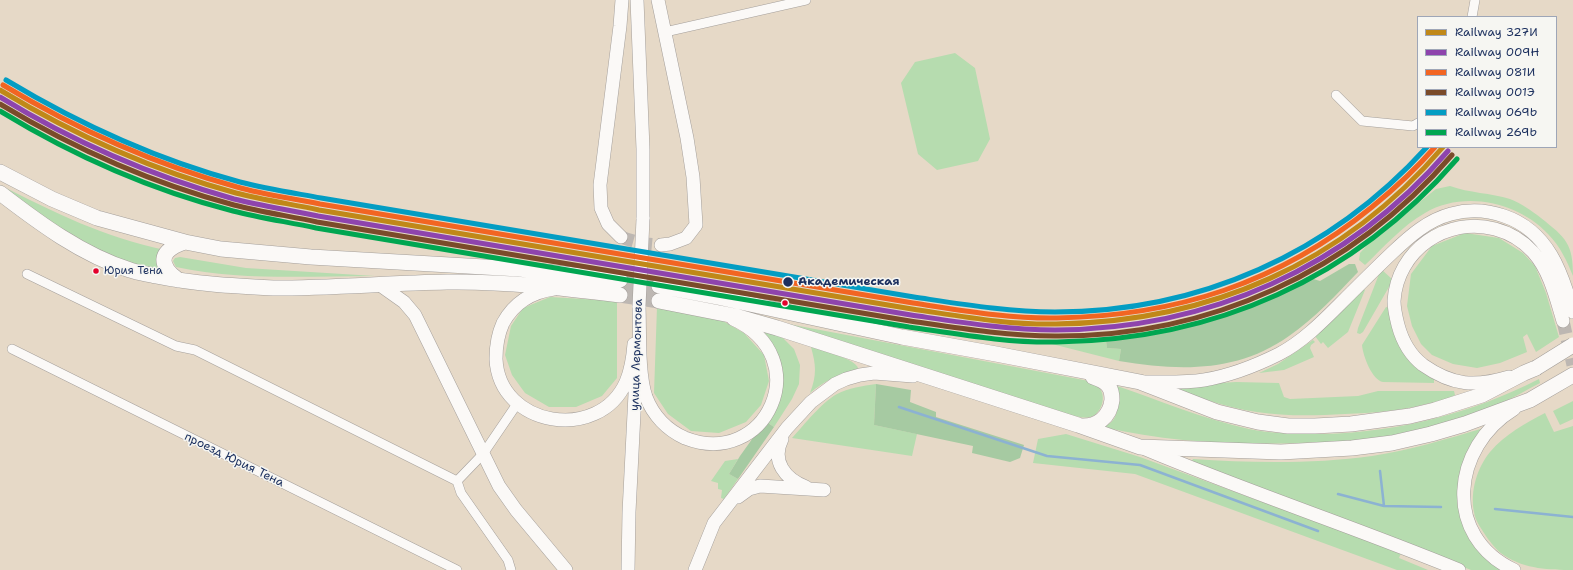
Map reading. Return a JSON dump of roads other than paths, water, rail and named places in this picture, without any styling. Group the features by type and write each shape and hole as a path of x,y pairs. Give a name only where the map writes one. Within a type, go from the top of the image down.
{"main road":[{"name":"улица Лермонтова","path":"622,0 634,53 642,116"},
{"path":"621,237 608,224 601,208 600,185 622,0"},
{"name":"улица Лермонтова","path":"628,570 629,512 642,219 642,116 637,0"},
{"path":"658,0 693,177 696,225 686,238 670,244 661,245"},
{"path":"0,172 52,199 97,218 185,242 221,249 519,269 620,280"},
{"path":"0,193 38,222 106,261 130,271 178,280 246,287 294,288 465,282 566,289 620,295"},
{"path":"1140,382 1205,380 1242,369 1279,354 1310,334 1408,238 1435,220 1459,212 1483,211 1498,214 1522,224 1535,233 1556,261 1565,284 1573,312"},
{"path":"1530,371 1500,380 1465,384 1436,373 1413,356 1402,338 1396,317 1394,301 1400,277 1413,254 1428,239 1451,229 1468,226 1480,226 1505,233 1522,242 1533,252 1540,262 1553,288 1563,321"},
{"path":"178,280 166,268 164,260 167,251 173,246 185,242"},
{"path":"380,285 404,302 415,315 503,494 566,570"},
{"path":"659,286 902,337 1140,382 1201,406 1244,419 1288,426 1321,426 1385,420 1435,410 1482,395 1530,371 1573,345"},
{"path":"566,289 545,290 527,297 512,310 502,326 497,345 496,366 503,386 517,404 539,416 565,420 588,416 608,406 621,391 629,375 639,306"},
{"path":"659,301 718,313 777,328 1078,425 1407,548 1459,570"},
{"path":"639,306 642,375 646,395 650,405 662,423 680,436 690,440 712,444 736,440 754,429 768,411 774,398 777,377 777,367 773,356 761,338 744,324 718,313"},
{"path":"1076,370 1106,383 1112,397 1110,409 1103,419 1090,425 1078,425"},
{"path":"728,507 787,428 811,402 835,384 853,377 874,373 905,375 943,382"},
{"path":"1514,570 1498,561 1488,553 1472,532 1464,508 1463,488 1470,462 1481,440 1504,416 1573,375"},
{"path":"1140,447 1281,452 1352,448 1392,443 1465,424 1537,397"},
{"path":"695,570 714,523 739,496 754,487 778,486 824,490 797,483 788,476 780,466 778,447 787,428"}],"street":[{"path":"665,32 806,0"},
{"path":"1472,16 1475,0"},
{"path":"1336,95 1362,121 1413,126 1417,124"},
{"path":"27,274 176,346 195,350 457,481 461,493 508,560 511,570"},
{"name":"проезд Юрия Тена","path":"12,349 457,570"},
{"path":"457,481 483,454 517,404"}],"waterway":[{"path":"899,407 1047,456 1140,465 1318,531"},
{"path":"1380,471 1384,506"},
{"path":"1338,494 1384,506 1441,507"},
{"path":"1495,509 1573,517"}],"tunnel":[{"path":"621,237 641,243 661,245"},
{"path":"620,280 659,286"},
{"path":"620,295 659,301"},
{"path":"1563,321 1573,365"}],"rail line":[{"name":"069Ь","path":"6,80 90,126 149,152 209,173 270,189 914,297 984,307 1037,312 1108,309 1160,301 1210,288 1259,270 1305,246 1348,218 1389,185 1426,148"},
{"name":"081И","path":"3,85 87,131 116,144 176,168 257,192 320,204 913,303 985,314 1039,318 1101,316 1143,310 1184,302 1224,290 1263,275 1300,256 1337,234 1372,207 1413,171 1434,148"},
{"name":"327И","path":"0,90 56,122 114,150 174,174 236,193 319,210 912,309 984,320 1038,324 1112,321 1167,312 1219,298 1269,279 1317,254 1362,224 1404,188 1442,148"},
{"name":"009Н","path":"0,97 84,143 173,180 234,199 318,216 911,315 983,325 1037,330 1112,327 1167,318 1220,304 1271,284 1320,259 1366,228 1408,192 1448,151"},
{"name":"001Э","path":"0,104 56,135 113,163 173,186 234,205 317,222 910,321 982,331 1037,336 1112,333 1168,325 1222,310 1273,290 1323,264 1369,233 1412,196 1452,155"},
{"name":"269Ь","path":"0,111 55,142 113,170 172,193 243,213 316,228 909,327 983,338 1038,342 1115,338 1172,329 1226,315 1277,295 1326,269 1373,238 1416,201 1457,159"}],"place":[{"name":"Юрия Тена","path":"96,271"},
{"name":"Академическая","path":"788,282"}]}
